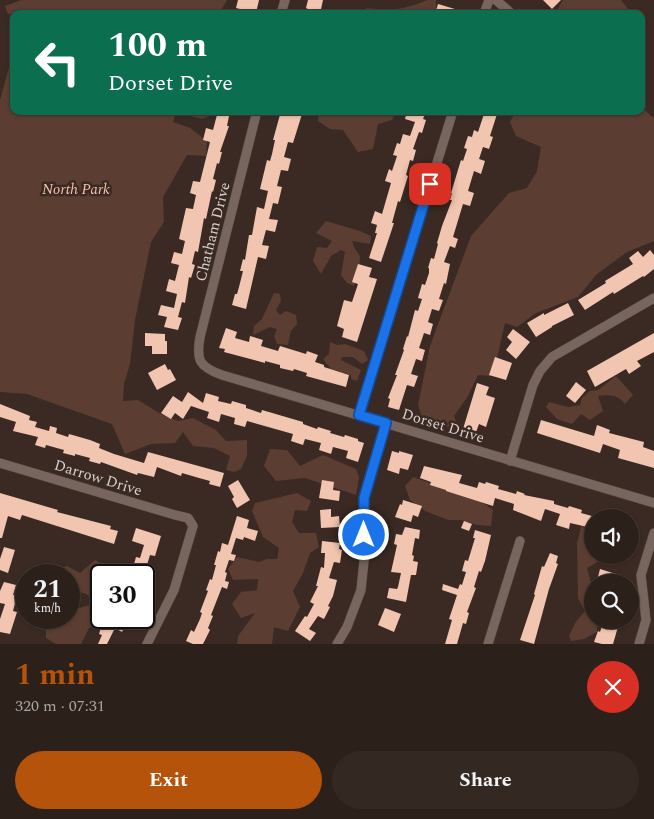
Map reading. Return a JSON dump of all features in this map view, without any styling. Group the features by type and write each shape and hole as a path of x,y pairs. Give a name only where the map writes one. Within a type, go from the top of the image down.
{"street":[{"path":"496,0 507,10"},
{"name":"Chatham Drive","path":"199,360 200,337 256,115"},
{"path":"359,415 452,115"},
{"path":"510,461 533,385 540,370 552,357 654,298"},
{"name":"Dorset Drive","path":"199,360 209,370 215,372 654,503"},
{"path":"337,644 347,628 360,590 364,551 364,498 386,423"},
{"name":"Darrow Drive","path":"0,463 188,518 193,526 174,590 147,644"},
{"path":"639,644 646,620 641,575 654,533"},
{"path":"488,644 520,541"}],"green space":[{"path":"21,0 227,0 221,10 10,10 10,14 8,14 5,6"},
{"path":"427,0 436,0 436,10 365,10 366,8 397,9"},
{"path":"563,0 621,0 629,10 557,10"},
{"name":"North Park","path":"10,64 10,115 175,115 173,122 190,128 207,141 206,156 187,155 163,197 164,222 151,242 135,320 130,364 124,384 123,401 138,400 159,413 178,421 193,418 216,430 226,441 247,440 247,456 241,469 234,472 226,470 230,456 214,448 193,446 183,432 175,443 151,444 125,454 112,424 27,394 0,392 0,100"},
{"path":"645,110 653,118 654,115 654,241 627,252 597,274 578,297 536,313 517,327 505,323 493,376 478,375 468,396 454,416 459,430 423,420 418,405 430,346 471,236 509,193 527,188 537,171 541,147 516,136 510,122 514,115 645,115"},
{"path":"187,115 212,115 202,119"},
{"path":"319,115 395,115 392,120 378,124 373,149 358,152 343,130 330,129 318,121"},
{"path":"326,221 371,236 370,244 352,241 360,256 359,273 354,286 347,283 341,275 345,252 341,250 331,256 321,274 313,261 317,247 327,248 332,241 316,233"},
{"path":"274,293 280,294 281,301 276,310 280,315 286,311 296,315 297,324 291,331 288,345 277,344 274,336 277,329 270,327 253,335 254,326 262,319"},
{"path":"330,342 337,345 345,344 364,351 368,360 362,364 353,357 342,357 341,360 361,370 357,381 351,379 351,375 331,369 323,359 329,354"},
{"path":"616,376 633,395 625,404 613,396 598,396 603,411 590,420 581,414 572,424 557,419 546,407 549,402 568,407 580,405 582,398 590,391 598,390"},
{"path":"270,449 287,450 300,466 323,455 356,469 359,477 356,495 305,478 276,481 264,466"},
{"path":"413,477 479,500 493,510 491,526 477,525 461,520 448,520 425,511 410,500 405,486"},
{"path":"297,493 311,501 307,511 295,510 292,522 299,533 316,533 319,547 310,553 303,573 293,591 300,607 288,631 274,627 272,644 237,644 238,636 255,613 241,618 232,604 241,592 257,590 258,579 233,580 228,569 237,557 259,562 267,559 277,559 279,548 263,537 252,511 255,503"},
{"path":"582,524 584,529 584,564 594,564 587,568 589,574 584,574 584,609 578,598 577,543"},
{"path":"95,560 102,564 90,564"},
{"path":"90,564 90,597 80,592 80,573"},
{"path":"90,604 90,628 81,644 56,644 46,638 46,629 80,629 80,608"},
{"path":"584,612 584,629 597,629 597,632 584,639 571,641 569,636 575,623"}],"building":[{"path":"238,0 259,0 257,10 236,8"},
{"path":"308,0 323,0 321,10 308,10 306,8"},
{"path":"543,0 561,0 552,9"},
{"path":"438,4 458,10 436,10"},
{"path":"217,115 229,115 227,126 229,126 213,179 216,180 206,219 204,218 198,252 195,251 192,264 195,265 191,278 189,277 185,303 182,302 178,317 182,318 178,330 164,327 167,317 158,315 161,305 174,308 177,294 166,291 169,279 175,281 179,265 171,263 174,252 182,254 185,241 179,239 186,208 193,209 196,195 190,193 193,181 200,182 210,142 203,140 206,128 213,130"},
{"path":"280,115 302,115 293,143 288,142 284,157 291,159 288,171 281,170 277,186 282,187 278,204 273,203 269,219 278,220 275,232 266,230 262,245 269,246 266,259 258,257 246,309 232,305 239,287 243,271 240,271 243,259 245,260 249,235 252,235 257,207 264,209 268,191 260,189 267,160 270,161 272,154 275,140 273,140"},
{"path":"406,115 425,115 423,119 426,120 422,133 419,132 413,149 416,150 413,161 410,160 406,175 408,176 400,202 398,201 392,223 394,223 381,262 369,258 377,233 375,233 377,225 371,223 375,211 382,214 391,183 385,181 389,169 392,171 397,156 393,155 397,143 400,144 403,134 410,136 415,122 405,119"},
{"path":"484,115 497,115 490,136 493,137 489,149 483,147 479,159 485,161 481,174 474,171 468,191 474,193 470,206 463,204 453,237 458,239 455,248 450,246 444,262 450,264 446,284 444,283 439,299 443,300 439,311 432,309 428,322 433,324 430,335 424,333 419,348 425,350 422,361 416,359 411,374 418,376 414,387 407,385 399,410 388,407 390,399 388,398 397,375 395,375 415,310 418,311 422,299 418,298 422,284 425,285 431,258 434,259 442,226 452,200 450,200 451,193 461,160 463,161 467,149 464,148 468,136 472,137 474,130 478,132"},
{"path":"650,250 654,255 654,269 644,277 614,294 613,292 585,310 578,300 633,264 629,258 638,251 643,257"},
{"path":"358,264 372,268 369,277 377,279 357,342 342,337 344,329 337,326 344,300 352,302 358,284 352,282"},
{"path":"568,303 574,315 552,326 536,337 527,323 544,313 544,315"},
{"path":"226,328 237,332 235,338 249,342 250,336 263,340 261,346 278,351 280,346 306,354 307,351 318,355 315,362 349,375 346,387 306,376 307,373 294,369 293,371 280,368 280,365 224,352 225,349 219,348"},
{"path":"513,329 530,342 516,359 506,350 512,342 507,337"},
{"path":"145,333 165,334 167,354 152,354 152,346 145,346"},
{"path":"654,333 654,352 637,361 641,366 629,374 626,369 595,387 587,371"},
{"path":"495,357 512,363 506,380 489,375"},
{"path":"165,364 176,380 157,390 148,373"},
{"path":"576,382 586,390 575,403 566,396"},
{"path":"477,383 489,387 486,395 495,398 486,427 479,424 476,432 463,429"},
{"path":"188,392 203,403 206,393 219,397 218,401 231,404 232,401 246,405 246,408 261,413 262,410 303,422 303,424 317,429 318,427 331,431 330,433 358,439 358,441 364,443 358,462 346,458 348,451 333,447 331,454 319,450 321,443 305,439 303,445 291,441 293,434 247,421 245,427 234,424 235,418 221,414 219,422 207,418 209,412 191,406 183,419 175,413 171,419 161,413 173,396 182,402"},
{"path":"0,404 30,416 29,420 37,422 35,427 49,431 50,426 57,428 56,433 68,437 69,434 90,440 100,444 99,448 114,454 144,463 148,452 224,473 220,487 209,484 210,481 182,473 181,476 157,467 154,477 138,473 137,475 101,462 100,464 89,461 90,458 63,453 64,450 46,445 45,448 35,445 38,437 13,431 16,422 0,417"},
{"path":"541,420 594,436 597,425 610,430 609,433 644,442 643,447 654,451 654,468 618,458 620,450 603,444 600,453 537,433"},
{"path":"392,451 413,455 408,470 400,468 399,474 387,470"},
{"path":"424,466 462,475 459,483 477,488 479,482 485,484 486,482 499,486 498,489 516,494 517,491 524,495 554,501 554,504 582,510 581,513 584,514 584,526 570,523 569,529 556,525 560,514 545,509 541,521 513,510 514,504 495,498 493,506 430,485 431,482 420,478"},
{"path":"238,480 250,500 237,508 228,486"},
{"path":"322,480 334,482 333,490 340,491 339,501 319,498"},
{"path":"0,493 58,510 57,512 111,526 110,529 118,531 114,544 22,515 20,520 8,516 2,538 0,538"},
{"path":"403,500 422,506 418,517 413,515 411,522 395,517"},
{"path":"331,509 331,517 339,516 340,527 321,528 320,510"},
{"path":"237,516 249,520 247,528 258,531 255,541 244,537 243,540 236,538 231,554 236,555 234,561 229,560 225,572 227,573 225,581 229,582 227,589 222,587 211,615 213,616 208,628 210,630 203,644 193,644 186,641 191,630 194,632 200,619 202,613 200,612 208,591 206,590 210,579 212,580 218,551 220,552 222,543 228,545"},
{"path":"464,521 472,524 469,531 461,528"},
{"path":"405,527 420,530 419,539 415,538 412,555 414,556 413,561 418,562 416,575 411,575 406,602 387,598 389,588 397,589 398,587 401,573 391,572 397,545 394,544 396,534 402,535"},
{"path":"136,528 161,536 155,556 150,555 147,564 134,564 136,557 140,558 144,545 132,541"},
{"path":"475,530 491,535 485,561 481,572 479,571 474,587 476,588 467,612 469,613 466,624 463,623 457,644 445,644 452,620 449,619 457,595 442,590 443,584 458,589 460,584 462,585 466,572 462,571 465,560 468,561 475,538 473,538"},
{"path":"322,541 340,543 339,549 342,550 340,563 334,562 329,578 337,580 328,606 330,607 324,619 318,616 309,629 316,633 310,641 295,631 305,616 307,617 314,604 310,602 318,586 316,586 321,567 324,568 325,553 321,553"},
{"path":"4,547 15,550 8,573 0,570 0,559"},
{"path":"550,553 558,556 556,563 558,564 534,644 520,640 535,595 542,566 544,567"},
{"path":"600,569 616,574 599,574"},
{"path":"4,582 15,585 13,611 15,612 15,618 10,634 0,632 0,619 5,604 0,603 0,591"},
{"path":"385,608 401,614 394,632 378,625"},
{"path":"100,629 114,629 107,644 98,644 102,635 99,634"},
{"path":"601,629 617,629 613,644 594,642 598,631 600,632"}],"route":[{"path":"364,535 364,498 386,423 359,415 430,184"}]}
